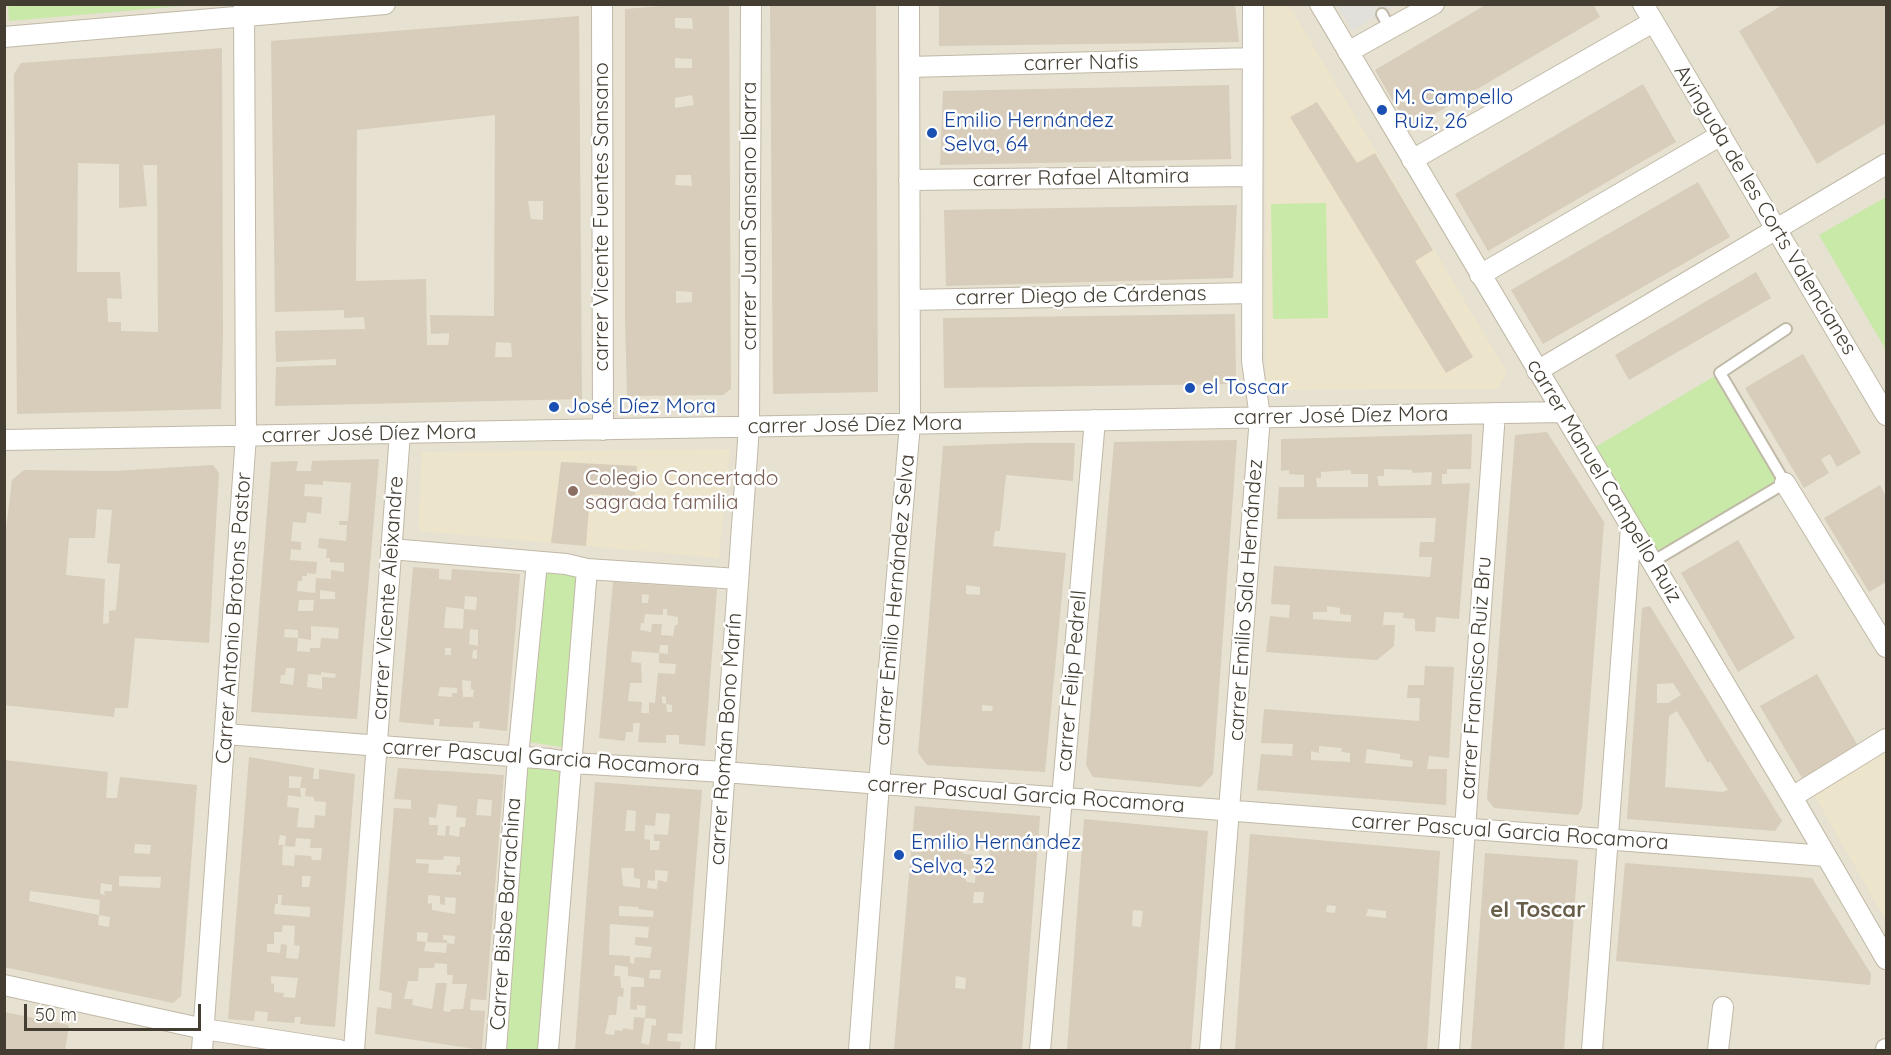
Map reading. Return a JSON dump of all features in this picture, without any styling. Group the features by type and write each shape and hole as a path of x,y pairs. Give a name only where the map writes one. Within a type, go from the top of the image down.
{"street":[{"path":"4,37 244,11 385,4"},
{"name":"carrer Vicente Fuentes Sansano","path":"602,4 603,430"},
{"name":"carrer Juan Sansano Ibarra","path":"749,427 751,4"},
{"name":"carrer Emilio Hernández Selva","path":"859,1050 910,424 909,4"},
{"name":"carrer Emilio Sala Hernández","path":"1210,1050 1260,417 1252,361 1253,4"},
{"name":"carrer Manuel Campello Ruiz","path":"1320,4 1887,959"},
{"path":"1348,52 1386,21 1434,4"},
{"name":"Avinguda de les Corts Valencianes","path":"1643,4 1887,415"},
{"name":"Carrer Antonio Brotons Pastor","path":"202,1050 246,436 244,11"},
{"path":"1412,160 1653,22"},
{"name":"carrer Nafis","path":"909,67 1252,58"},
{"path":"1480,275 1720,135"},
{"path":"1538,371 1887,164"},
{"name":"carrer Rafael Altamira","path":"909,180 1252,176"},
{"name":"carrer Diego de Cárdenas","path":"910,300 1252,293"},
{"name":"carrer José Díez Mora","path":"4,440 1561,412"},
{"name":"carrer Francisco Ruiz Bru","path":"1449,1050 1495,413"},
{"name":"carrer Felip Pedrell","path":"1040,1050 1095,420"},
{"name":"carrer Román Bono Marín","path":"705,1050 749,427"},
{"name":"carrer Vicente Aleixandre","path":"354,1050 400,433"},
{"path":"1785,483 1887,646"},
{"path":"1592,1050 1630,528"},
{"path":"391,549 566,564 587,570 738,579"},
{"name":"Carrer Bisbe Barrachina","path":"496,1050 518,757 537,562"},
{"path":"548,1050 587,570"},
{"name":"carrer Pascual Garcia Rocamora","path":"225,734 550,759 572,763 723,772 1826,856"},
{"path":"1792,797 1887,739"},
{"path":"4,985 204,1029 339,1050"},
{"path":"1719,1050 1723,1007"}],"lane":[{"path":"1652,562 1785,483 1720,373 1786,329"}],"shaded area":[{"path":"5,5 1886,5 1886,1050 5,1050"},
{"path":"1266,5 1289,5 1507,372 1498,389 1266,390"},
{"path":"1337,5 1398,5 1352,30"},
{"name":"Colegio Concertado sagrada familia","path":"730,449 719,558 418,531 422,452"},
{"path":"1886,749 1886,921 1814,795"}],"green space":[{"path":"8,4 193,5 9,21"},
{"path":"1886,197 1886,350 1819,235"},
{"path":"1326,203 1328,318 1273,319 1271,204"},
{"path":"1720,373 1785,483 1652,562 1587,452"},
{"path":"545,573 577,576 562,747 529,742"},
{"path":"527,767 561,772 538,1050 507,1050"}],"building":[{"path":"686,4 729,4 731,389 723,395 627,396 625,9","holes":["675,18 692,18 693,29 675,28","675,58 692,59 692,68 675,68","692,95 694,105 675,108 675,98","676,175 691,175 692,186 675,185","676,291 692,292 692,302 676,303"]},
{"path":"876,4 878,392 773,394 770,5"},
{"path":"939,4 1235,4 1239,42 939,46"},
{"path":"1487,4 1593,4 1600,17 1409,129 1375,70"},
{"path":"1784,4 1886,4 1886,123 1817,164 1739,31"},
{"path":"579,16 582,399 275,406 276,367 336,365 336,359 276,362 275,331 365,329 364,317 344,318 344,310 275,312 271,41","holes":["495,115 494,316 430,315 431,334 449,333 448,345 427,345 426,279 356,281 357,130","528,201 543,201 543,220 531,219","496,342 511,343 512,357 495,357"]},
{"path":"222,48 221,409 17,414 14,74 21,63","holes":["78,163 119,164 119,208 147,206 143,165 157,165 158,332 121,331 121,322 108,322 107,298 122,299 120,272 77,272"]},
{"path":"1643,84 1676,142 1488,251 1455,194"},
{"path":"1229,85 1231,159 940,165 943,91"},
{"path":"1317,102 1357,163 1375,153 1433,250 1415,261 1473,357 1446,373 1290,117"},
{"path":"1698,182 1730,237 1543,344 1511,290"},
{"path":"1237,205 1233,278 946,286 944,210"},
{"path":"1756,272 1771,298 1629,380 1615,355"},
{"path":"1235,314 1236,384 944,388 943,318"},
{"path":"1803,354 1861,453 1837,467 1830,454 1821,459 1829,473 1804,488 1745,388"},
{"path":"1547,432 1604,522 1582,808 1578,815 1494,808 1487,799 1515,435"},
{"path":"1472,434 1471,469 1447,469 1447,474 1442,474 1442,484 1470,483 1459,619 1436,617 1435,632 1415,631 1415,619 1403,618 1404,613 1384,612 1383,625 1395,625 1394,646 1377,660 1266,652 1270,616 1289,618 1290,605 1271,604 1274,566 1430,577 1432,557 1419,557 1420,542 1434,542 1436,518 1277,519 1279,487 1304,487 1304,475 1289,474 1289,470 1281,471 1281,439","holes":["1384,469 1412,470 1413,473 1432,472 1431,485 1379,486 1377,476 1384,476","1351,470 1351,474 1368,474 1368,487 1317,487 1316,478 1321,478 1321,472","1327,606 1340,608 1340,614 1351,615 1351,622 1313,619 1313,612 1327,612"]},
{"path":"1237,440 1213,774 1201,787 1093,777 1086,765 1114,442"},
{"path":"1075,443 1073,481 1006,475 1000,531 995,531 993,546 1066,553 1045,772 927,765 918,753 943,446","holes":["966,585 980,587 980,595 966,594","982,705 993,706 992,711 982,711"]},
{"path":"379,459 357,719 251,712 271,462 298,461 296,471 311,471 312,461","holes":["323,481 351,483 348,521 339,521 339,525 347,525 346,541 319,538 318,548 327,549 326,558 330,558 330,562 344,563 344,572 331,570 331,579 316,578 315,593 297,591 298,581 302,581 302,576 307,576 307,573 316,574 317,562 290,560 291,549 301,550 301,542 291,541 293,522 306,523 307,512 321,514 322,497 304,496 305,484 323,485","320,590 335,592 335,599 320,599","299,600 314,600 313,611 298,611","311,626 339,628 338,639 321,638 320,648 310,648 310,652 297,651 298,638 311,640","285,629 298,630 298,638 284,637","286,668 295,668 293,685 280,683 281,675 285,675","321,672 336,674 335,678 322,677 322,689 307,687 308,674 321,675"]},
{"path":"561,462 637,466 635,497 590,494 586,546 551,543"},
{"path":"213,465 219,473 209,643 135,638 128,708 115,708 114,717 4,705 4,545 12,480 24,470 115,471","holes":["97,509 112,510 107,563 120,564 116,610 109,611 109,623 103,624 105,579 66,575 69,538 95,538"]},
{"path":"1880,485 1886,497 1886,582 1869,592 1824,518"},
{"path":"1738,540 1795,638 1738,672 1681,573"},
{"path":"413,567 439,569 439,579 451,580 452,569 520,574 507,731 479,728 480,721 473,722 473,728 439,726 440,719 434,719 434,725 399,722","holes":["465,596 477,597 476,610 464,609","446,607 464,609 463,629 444,628","470,629 478,630 478,646 469,644","445,648 451,648 451,655 445,655","473,650 477,650 477,659 472,658","462,680 471,681 471,689 474,690 473,697 463,697","440,687 457,688 457,693 452,693 452,697 438,696"]},
{"path":"613,582 717,589 705,746 679,744 679,735 666,735 666,743 638,742 640,723 633,723 633,732 626,732 625,741 599,738","holes":["642,594 649,595 648,603 642,603","663,609 667,609 667,615 678,617 678,625 675,625 673,636 661,635 662,624 652,624 651,632 640,630 645,614 663,615","660,645 668,645 668,654 659,653","632,651 659,653 659,663 676,664 675,674 658,673 655,703 649,702 649,713 641,713 642,702 628,701 630,683 642,683 641,663 631,662","662,696 666,697 666,704 662,703","666,704 672,705 672,712 667,712"]},
{"path":"1650,606 1782,821 1775,831 1627,819 1642,608","holes":["1673,683 1681,695 1668,703 1657,703 1657,684","1677,711 1708,763 1710,761 1728,790 1723,792 1665,787 1669,716"]},
{"path":"1425,666 1454,667 1449,758 1429,756 1427,769 1447,769 1446,805 1257,790 1261,754 1292,756 1293,744 1261,743 1264,709 1419,721 1420,698 1407,698 1408,685 1424,685","holes":["1319,746 1342,748 1341,752 1350,753 1350,762 1311,760 1311,751 1319,753","1367,749 1400,754 1400,759 1413,761 1412,767 1365,763"]},
{"path":"1817,674 1858,746 1802,778 1760,706"},
{"path":"249,757 314,768 313,779 319,779 319,769 355,774 335,1027 300,1024 301,1017 295,1017 294,1023 267,1021 268,1012 255,1011 254,1021 228,1019","holes":["289,776 302,777 300,788 289,788","300,788 306,788 305,796 314,797 314,801 326,802 325,816 315,815 314,828 297,827 299,808 287,807 288,795 301,797","280,835 286,836 285,846 295,847 296,838 311,839 310,848 322,848 321,860 312,860 311,856 295,855 294,866 282,865 283,845 278,845","302,876 311,876 309,887 302,887","278,895 282,895 281,905 310,907 310,917 274,914 275,904 278,904","283,925 295,926 294,945 300,946 298,959 286,958 287,945 281,944 280,953 267,952 267,944 274,944 274,932 282,932","271,976 298,978 295,998 283,997 284,993 274,992 274,984 271,983"]},
{"path":"4,760 108,772 106,798 117,798 120,777 197,785 181,996 173,1003 4,967","holes":["135,844 151,845 150,854 134,853","119,876 161,877 160,888 119,886","101,883 112,885 112,891 104,891 105,895 100,894","30,891 100,900 99,915 29,901","99,915 110,917 109,927 98,925"]},
{"path":"398,768 504,775 486,1000 471,999 470,1010 485,1011 482,1050 375,1034 377,1007 391,1009 392,993 379,990 394,808 411,809 411,800 394,799","holes":["478,799 492,800 491,816 476,815","438,804 457,806 456,817 466,818 465,827 460,827 459,837 449,835 450,826 446,826 445,836 437,835 438,825 429,825 429,817 436,818","444,856 460,857 460,865 457,865 456,872 461,872 461,875 428,873 429,864 416,863 416,859 443,860","428,895 440,896 440,904 445,905 445,897 456,898 455,914 432,910 432,903 428,904","417,932 428,933 427,942 447,943 446,953 424,951 426,942 417,941","443,935 455,936 454,944 447,943 447,940 443,940","435,963 447,964 447,975 453,975 452,984 467,984 463,1009 443,1011 447,983 436,983 432,1009 412,1005 413,999 404,999 408,981 418,981 419,968 434,968"]},
{"path":"595,782 702,790 682,1034 668,1033 667,1041 681,1042 680,1050 575,1050","holes":["627,810 636,811 635,831 625,831","656,813 670,814 668,835 654,834 654,841 660,841 659,850 650,850 650,840 644,839 645,825 655,826","621,868 634,868 634,878 640,879 640,888 623,886","655,870 668,871 667,882 658,880 657,889 647,888 648,880 655,881","619,906 639,907 638,909 654,911 653,917 619,916","610,924 649,927 648,938 635,937 635,945 652,947 650,958 635,957 634,964 630,963 630,956 609,955","615,965 628,967 628,976 644,978 644,987 631,987 630,1009 637,1010 637,1005 646,1006 645,1018 634,1017 633,1030 623,1028 622,1031 615,1030 614,1035 605,1034 609,1015 616,1015 618,996 623,997 624,988 621,988 620,976 614,976","650,970 661,970 660,979 649,978","645,1018 656,1019 656,1026 652,1025 649,1045 641,1043"]},
{"path":"915,806 1040,816 1022,1050 894,1050","holes":["979,842 990,843 989,857 963,854 963,850 978,851","964,872 976,872 975,883 967,882","974,892 984,892 983,903 973,903","956,976 966,978 965,989 955,988"]},
{"path":"1084,819 1208,831 1191,1050 1067,1050","holes":["1133,910 1143,911 1141,927 1132,926"]},
{"path":"1250,834 1440,851 1427,1050 1235,1050","holes":["1327,905 1336,906 1335,913 1326,912","1368,909 1386,911 1386,918 1366,916"]},
{"path":"1485,853 1578,860 1564,1050 1471,1050"},
{"path":"1625,863 1812,878 1871,974 1870,985 1616,961"},
{"path":"4,1012 69,1025 65,1050 4,1050"}],"place":[{"name":"M. Campello Ruiz, 26","path":"1382,110"},
{"name":"Emilio Hernández Selva, 64","path":"932,133"},
{"name":"el Toscar","path":"1190,388"},
{"name":"José Díez Mora","path":"554,407"},
{"name":"Colegio Concertado sagrada familia","path":"573,491"},
{"name":"Emilio Hernández Selva, 32","path":"899,855"}],"district":[{"name":"el Toscar","path":"1538,910"}]}
